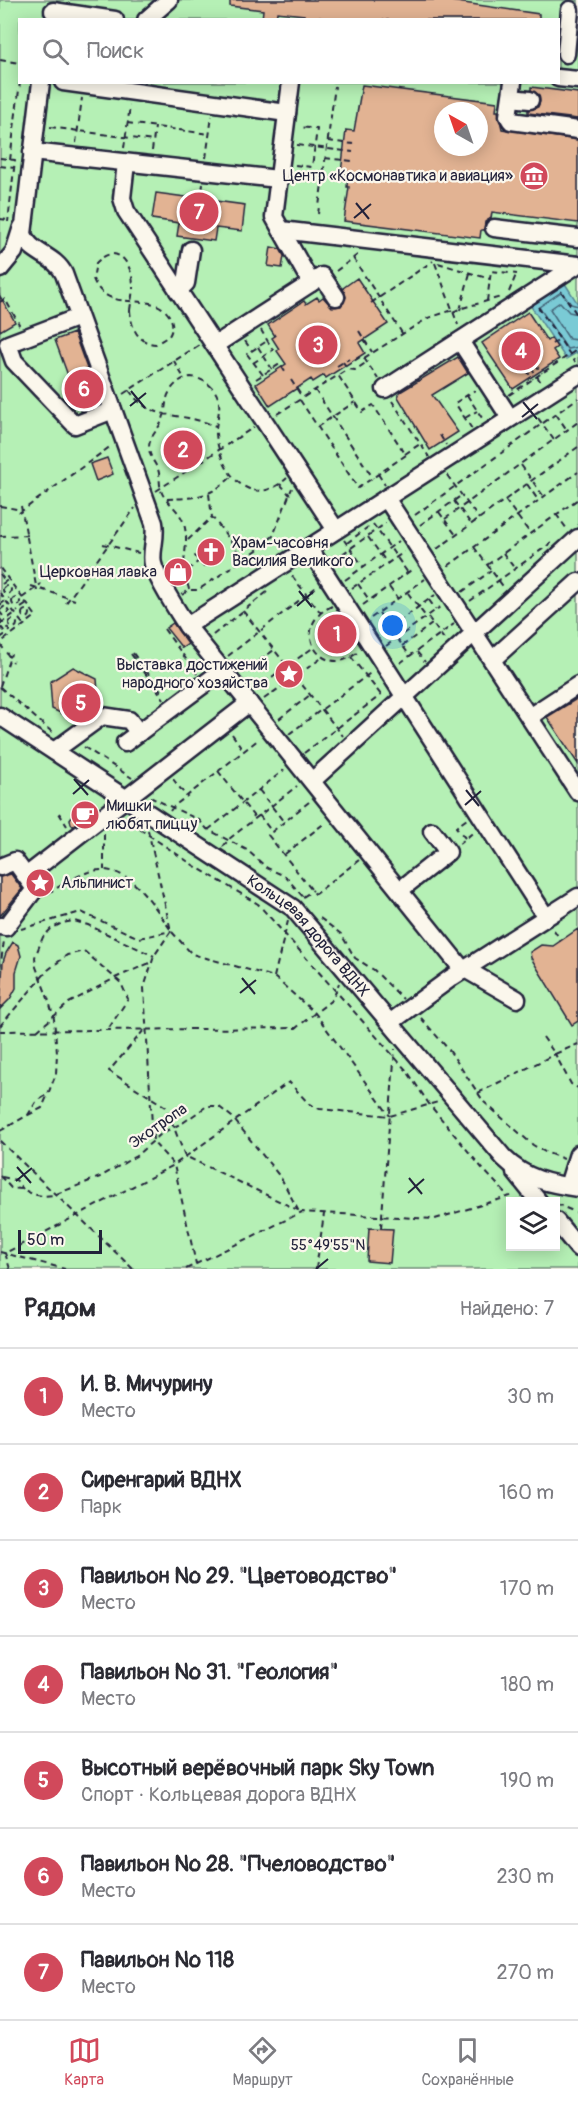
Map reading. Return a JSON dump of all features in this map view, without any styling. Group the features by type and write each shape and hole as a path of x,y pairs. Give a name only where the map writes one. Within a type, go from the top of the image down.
{"street":[{"path":"148,18 170,0"},
{"path":"53,10 103,18"},
{"path":"569,50 570,10"},
{"path":"560,78 578,80"},
{"path":"0,269 14,252 12,226 22,169 32,152 41,84"},
{"path":"77,84 133,89 287,113"},
{"path":"291,84 274,217 311,283"},
{"path":"530,100 512,90 508,117 512,122 578,130"},
{"path":"32,152 279,179"},
{"path":"124,163 123,207 296,471 340,534"},
{"path":"12,226 29,245 55,261 62,269 154,523 156,535 153,556 156,571 187,626 464,969 517,999"},
{"path":"494,228 578,238"},
{"path":"281,230 378,242 433,257 578,265"},
{"path":"178,291 186,283 191,250"},
{"path":"385,389 578,265"},
{"path":"212,342 254,320 322,276 336,297"},
{"path":"79,317 8,344 14,362 75,425 112,406"},
{"path":"462,340 510,418"},
{"path":"187,626 309,548 368,518 386,498 578,375"},
{"path":"386,498 578,792"},
{"path":"314,783 392,700 474,633 571,538"},
{"path":"309,548 377,655 392,700 546,917"},
{"path":"492,660 578,582"},
{"path":"63,744 102,716 129,720 132,738 204,684 224,672"},
{"path":"529,717 578,685"},
{"path":"7,930 6,927 30,883 108,814 249,702"},
{"name":"Кольцевая дорога ВДНХ","path":"0,716 63,744 137,791 293,908 497,1151 516,1168 533,1178 573,1187"},
{"path":"400,890 448,852 432,831"},
{"path":"0,867 15,861 30,883"},
{"path":"391,1022 464,969 578,897"},
{"path":"497,1151 535,1197"},
{"path":"573,1187 577,1158"},
{"path":"560,1227 578,1248"}],"path":[{"path":"0,60 18,63"},
{"path":"10,160 20,84"},
{"path":"74,157 84,85"},
{"path":"318,214 335,86"},
{"path":"124,163 125,137 133,89"},
{"path":"204,171 214,103"},
{"path":"127,123 209,134"},
{"path":"35,126 153,141"},
{"path":"150,165 155,127"},
{"path":"297,165 312,167 315,147 317,129 302,127"},
{"path":"327,141 354,144"},
{"path":"303,146 353,152"},
{"path":"0,158 15,160 22,169 12,226 0,219"},
{"path":"325,158 352,161"},
{"path":"0,166 22,169"},
{"path":"201,199 202,190"},
{"path":"337,268 378,242"},
{"path":"130,310 132,300 134,279 132,270 120,257 104,256 93,268 93,279 98,288 115,299 124,300 133,301 152,303 163,308 172,321 169,336 156,344 146,342 137,335 130,310"},
{"path":"433,257 490,279"},
{"path":"371,303 433,257"},
{"path":"433,257 462,340"},
{"path":"353,258 403,334"},
{"path":"487,301 491,271 517,274 508,295"},
{"path":"460,310 470,273"},
{"path":"554,291 559,288 578,316"},
{"path":"530,296 578,367"},
{"path":"0,302 5,299 19,324 10,329"},
{"path":"66,603 141,500 338,375 360,357 364,358 373,353 428,318 453,310"},
{"path":"253,363 273,350 254,320"},
{"path":"359,332 373,353"},
{"path":"552,344 560,339"},
{"path":"263,375 247,354 267,341"},
{"path":"112,406 129,390 174,361 212,342"},
{"path":"258,347 272,369"},
{"path":"499,401 578,349"},
{"path":"337,366 349,358"},
{"path":"364,358 420,444 479,519"},
{"path":"174,361 184,378"},
{"path":"343,362 347,368 355,370 367,362"},
{"path":"256,379 280,364 287,375"},
{"path":"535,364 542,373"},
{"path":"531,367 536,375"},
{"path":"526,369 533,379"},
{"path":"338,375 362,412 373,405 405,454"},
{"path":"184,378 199,379 214,390 220,405 216,426 219,450 232,476 246,488 257,491 268,490 296,471 290,495 273,536 243,560 193,591 186,585 184,557 188,540 182,519 160,488 159,471 149,447 164,415 170,392 184,378"},
{"path":"291,380 317,427 358,488 420,444"},
{"path":"484,435 465,418 455,404 487,383"},
{"path":"129,390 142,405 154,412 216,426"},
{"path":"315,390 373,478"},
{"path":"467,395 477,411 484,435"},
{"path":"332,587 389,548 406,529 455,486 578,398"},
{"path":"317,427 355,402"},
{"path":"530,406 554,440"},
{"path":"465,418 477,411"},
{"path":"401,414 405,412"},
{"path":"556,414 567,430"},
{"path":"444,519 578,422"},
{"path":"0,506 21,510 123,437"},
{"path":"377,655 436,610 456,535 578,447"},
{"path":"520,464 544,497"},
{"path":"166,817 173,807 186,796 244,751 273,733 321,710 366,676 390,628 429,600 474,547 578,472"},
{"path":"378,474 382,481"},
{"path":"167,500 195,498 209,494 232,476"},
{"path":"280,484 290,495"},
{"path":"527,484 538,500"},
{"path":"209,494 212,517 243,560"},
{"path":"440,634 410,656 377,655 351,657 337,661 323,657 314,647 310,637 311,628 321,613 350,549 376,530 406,529 439,512 462,495"},
{"path":"487,564 578,499"},
{"path":"505,500 530,533"},
{"path":"454,501 471,524"},
{"path":"21,510 29,535 37,590"},
{"path":"439,512 456,535"},
{"path":"352,539 368,518 408,573 442,585 499,581 515,569 571,538 556,514"},
{"path":"188,540 212,517"},
{"path":"224,672 260,631 307,595 332,587 358,584 396,557 406,529"},
{"path":"340,534 352,539 356,544"},
{"path":"340,534 363,566"},
{"path":"0,536 29,535"},
{"path":"368,536 387,563"},
{"path":"212,543 220,544 220,552 203,566 199,561 195,556 212,543"},
{"path":"104,544 153,556"},
{"path":"474,547 512,598"},
{"path":"503,553 515,569"},
{"path":"184,573 204,557"},
{"path":"284,564 321,613"},
{"path":"0,568 16,593 36,616 25,620 10,607 1,594"},
{"path":"355,620 379,613 408,592 491,571"},
{"path":"355,620 370,601 408,573"},
{"path":"0,574 3,578 1,594"},
{"path":"2,583 9,579"},
{"path":"2,583 12,587"},
{"path":"13,662 0,644 6,634 11,602 17,597 21,599 37,590 41,584"},
{"path":"358,584 370,601"},
{"path":"440,634 442,585"},
{"path":"31,586 37,590 75,600"},
{"path":"1,594 6,595 12,591 12,587"},
{"path":"389,587 398,599"},
{"path":"201,644 267,592"},
{"path":"408,592 453,651"},
{"path":"9,593 14,599"},
{"path":"3,638 12,634 17,628 21,599"},
{"path":"0,610 7,600"},
{"path":"429,600 436,610"},
{"path":"0,610 3,616 14,619 27,604"},
{"path":"0,610 5,606 15,607 24,625"},
{"path":"12,634 1,622 26,609 30,611"},
{"path":"243,611 351,745"},
{"path":"379,613 410,656"},
{"path":"0,629 17,628 29,619"},
{"path":"402,646 433,624"},
{"path":"168,633 204,684"},
{"path":"405,633 410,640"},
{"path":"249,702 287,666 314,647"},
{"path":"224,672 274,650"},
{"path":"132,654 172,708"},
{"path":"10,656 0,686 63,744 137,791 199,820 208,830 247,850 267,868 285,876 305,899 313,890"},
{"path":"249,702 295,677 323,657"},
{"path":"208,830 336,728 392,700 366,676 351,657"},
{"path":"273,733 310,695"},
{"path":"223,723 244,751"},
{"path":"165,769 186,796"},
{"path":"218,771 255,818"},
{"path":"219,851 229,839 271,806 314,783"},
{"path":"314,783 284,822 268,835 315,894 369,852"},
{"path":"259,790 284,822"},
{"path":"285,854 337,813"},
{"path":"104,870 108,814 149,835 193,865 258,904 407,1071 429,1104 508,1196"},
{"path":"259,815 272,832"},
{"path":"448,852 465,839 472,832 476,830 467,819 456,827 465,839"},
{"path":"147,825 171,931 154,956 144,988 153,1142 174,1165 196,1264"},
{"path":"30,883 40,897 89,872 104,870 118,872 143,891 171,931 192,954 274,977 315,1013 390,1116"},
{"path":"0,969 7,930 81,912 139,938 171,931"},
{"path":"274,977 289,915"},
{"path":"321,918 341,934 355,958 374,970 411,1007 448,1050 484,1102 533,1145 545,1152 577,1158"},
{"path":"0,1131 42,1108 56,1074 54,1019 50,1001 36,967 35,957 43,937 62,923 74,921 88,925 154,956"},
{"path":"0,1026 48,970 67,955 84,951 121,983 128,999 108,1029"},
{"path":"38,1031 69,1002 153,961"},
{"path":"0,1031 296,1028 333,999 341,977"},
{"path":"145,1029 109,1071 166,1107 185,1156 300,1212 435,1219 508,1196 522,1194 530,1197"},
{"path":"543,1037 571,1084 578,1088"},
{"path":"478,1093 578,1044"},
{"path":"381,1228 395,1046"},
{"path":"5,1253 174,1165 289,1082 309,1104 320,1109 390,1116 444,1100"},
{"path":"28,1115 36,1102 48,1094"},
{"name":"Экотропа","path":"1,1176 16,1180 23,1189 32,1194 54,1195 82,1185 136,1156 162,1133 184,1122 202,1109 218,1106 228,1112 281,1178 300,1212"},
{"path":"0,1141 133,1269"},
{"name":"Экотропа","path":"1,1176 11,1188 23,1189"},
{"path":"560,1206 578,1213"},
{"path":"186,1269 300,1212"},
{"path":"315,1269 324,1214"},
{"path":"0,1252 65,1269"},
{"path":"5,1253 10,1269"}],"green space":[{"name":"Выставка достижений народного хозяйства","path":"0,0 578,0 578,1269 0,1269"}],"water":[{"path":"564,282 578,304 578,352 566,359 530,305"}],"building":[{"path":"230,0 443,0 539,14 539,18 303,18 304,15 277,12 276,18 262,18 263,10 230,6"},
{"path":"362,85 497,102 496,111 498,111 502,129 578,140 578,223 492,212 491,218 485,222 484,230 481,230 480,238 344,221 349,187 347,187 348,174 341,173 346,130 354,131"},
{"path":"531,87 578,93 578,119 528,113 528,110 538,107 540,102 539,95 531,90"},
{"path":"156,193 245,205 242,231 216,228 214,241 177,236 179,223 152,219"},
{"path":"271,247 280,249 284,256 282,268 268,266"},
{"path":"357,278 388,324 359,343 365,353 326,378 324,375 313,382 311,379 270,406 256,384 286,364 277,351 279,349 272,338 275,336 268,325 304,301 306,304 317,297 319,300 323,297 332,307 341,306 346,297 343,288"},
{"path":"0,296 15,322 0,331"},
{"path":"528,312 547,341 551,338 557,347 553,350 559,359 513,389 482,343"},
{"path":"74,333 100,404 81,411 55,340"},
{"path":"458,357 468,373 432,395 458,432 430,450 398,397 400,392"},
{"path":"107,458 113,474 96,481 90,464"},
{"path":"173,623 188,644 182,648 166,628"},
{"path":"73,667 97,679 99,706 77,721 52,709 50,682"},
{"path":"578,698 578,764 547,717"},
{"name":"Мишки любят пиццу","path":"93,803 98,807 73,826 70,819 72,816"},
{"path":"11,874 22,889 0,916 0,877"},
{"path":"578,929 578,1021 572,1025 531,958 530,952 541,945 553,946"},
{"path":"13,942 18,945 21,956 16,972 16,988 10,999 0,1009 3,962"},
{"path":"369,1228 393,1229 390,1263 367,1261"}],"place":[{"name":"Центр «Космонавтика и авиация»","path":"534,176"},
{"name":"Павильон № 118","path":"199,212"},
{"name":"Павильон № 29. \"Цветоводство\"","path":"318,345"},
{"name":"Павильон № 31. \"Геология\"","path":"521,351"},
{"name":"Павильон № 28. \"Пчеловодство\"","path":"84,389"},
{"name":"Сиренгарий ВДНХ","path":"183,450"},
{"name":"Храм-часовня Василия Великого","path":"211,552"},
{"name":"Церковная лавка","path":"178,572"},
{"name":"И. В. Мичурину","path":"337,634"},
{"name":"Выставка достижений народного хозяйства","path":"289,674"},
{"name":"Высотный верёвочный парк Sky Town","path":"81,703"},
{"name":"Мишки любят пиццу","path":"85,815"},
{"name":"Альпинист","path":"40,883"}]}
